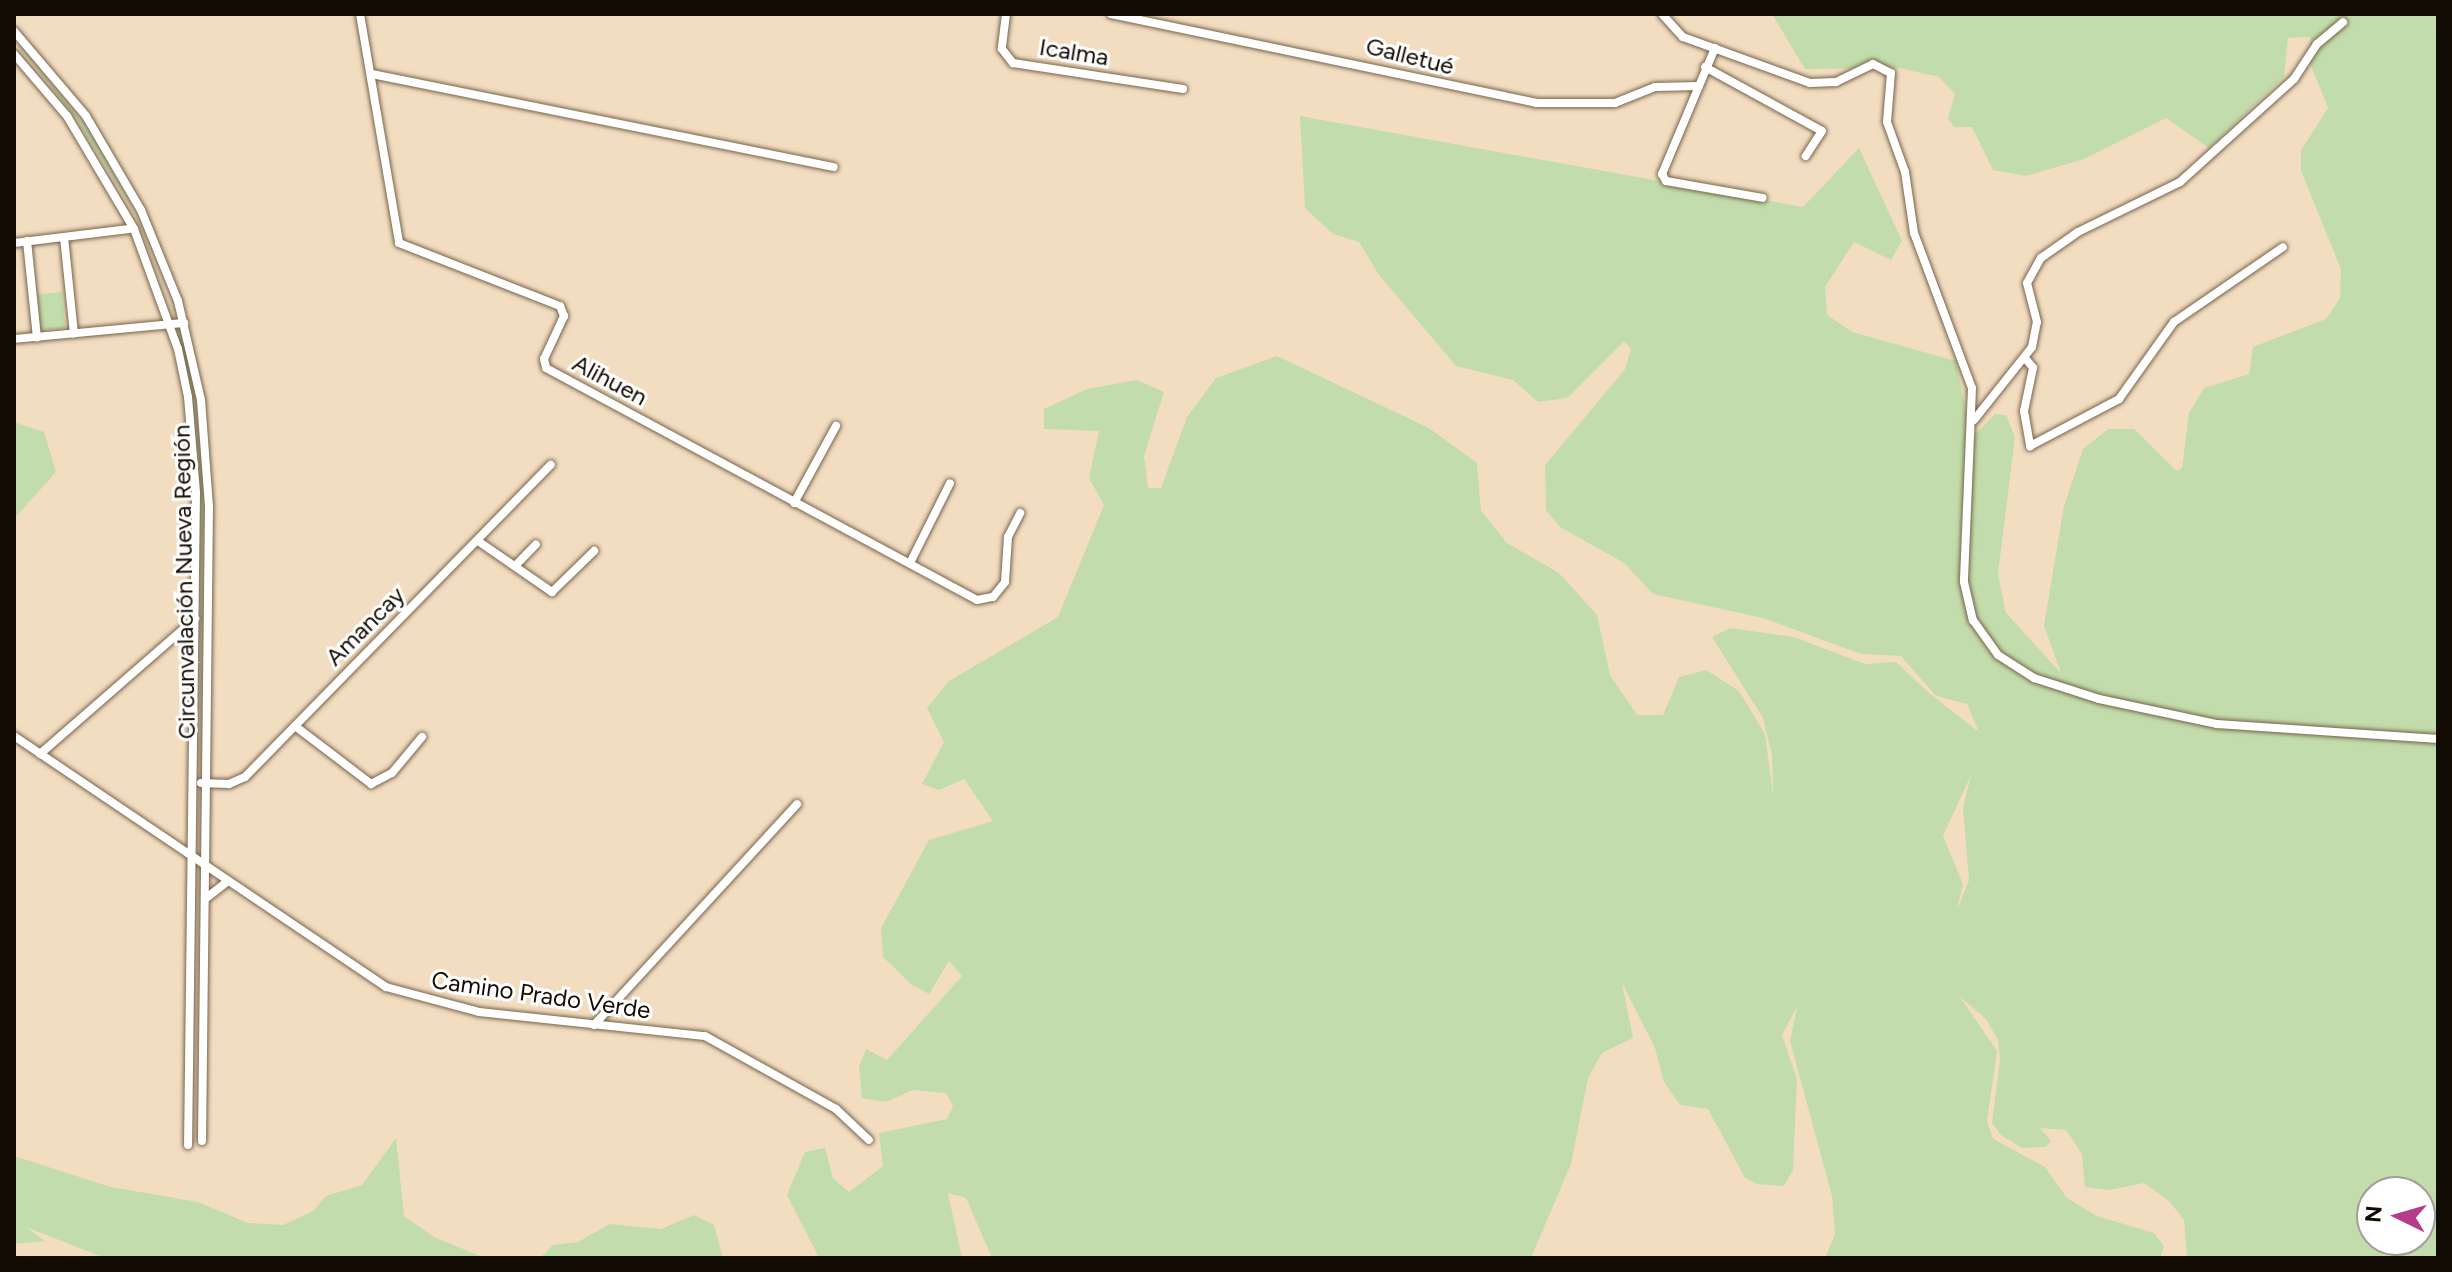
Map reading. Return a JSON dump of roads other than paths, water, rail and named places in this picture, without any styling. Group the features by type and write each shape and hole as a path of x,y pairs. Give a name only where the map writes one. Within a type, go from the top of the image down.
{"street":[{"name":"Alihuen","path":"360,14 401,246 560,306 564,316 543,361 546,368 973,598 989,599 1007,578 1008,537 1020,513"},
{"name":"Icalma","path":"1006,14 1002,49 1013,63 1183,89"},
{"name":"Galletué","path":"1111,14 1536,103 1615,103 1655,87 1699,86"},
{"path":"1662,14 1678,34 1817,84 1873,64 1891,73 1888,127 1903,163 1919,245 1966,361 1974,420 1965,591 1978,630 2006,662 2099,699 2217,724 2438,739"},
{"path":"1974,420 2025,358 2037,332 2027,283 2041,258 2078,232 2180,182 2294,79 2317,44 2343,22"},
{"name":"Circunvalación Nueva Región","path":"14,31 86,116 147,224 184,323 208,466 202,1141"},
{"path":"1715,48 1662,174 1666,181 1763,198"},
{"name":"Circunvalación Nueva Región","path":"14,54 67,116 132,229 169,324 194,445 195,619 188,1145"},
{"path":"1705,67 1822,131 1806,156"},
{"path":"372,74 834,167"},
{"path":"14,243 132,229 147,224"},
{"path":"64,237 74,333"},
{"path":"27,241 37,337"},
{"path":"2025,358 2033,368 2024,411 2030,446 2119,399 2174,322 2283,247"},
{"path":"14,339 184,323"},
{"path":"794,503 836,426"},
{"name":"Amancay","path":"193,783 238,781 551,465"},
{"path":"910,563 950,483"},
{"path":"478,541 558,591 594,551"},
{"path":"515,566 536,544"},
{"path":"40,754 195,619"},
{"path":"295,726 371,784 392,773 422,737"},
{"name":"Camino Prado Verde","path":"14,736 227,882 394,990 479,1012 705,1036 836,1109 869,1140"},
{"path":"594,1025 797,804"},
{"path":"172,843 192,838"},
{"path":"204,904 227,882"},
{"path":"190,990 204,991"}]}
